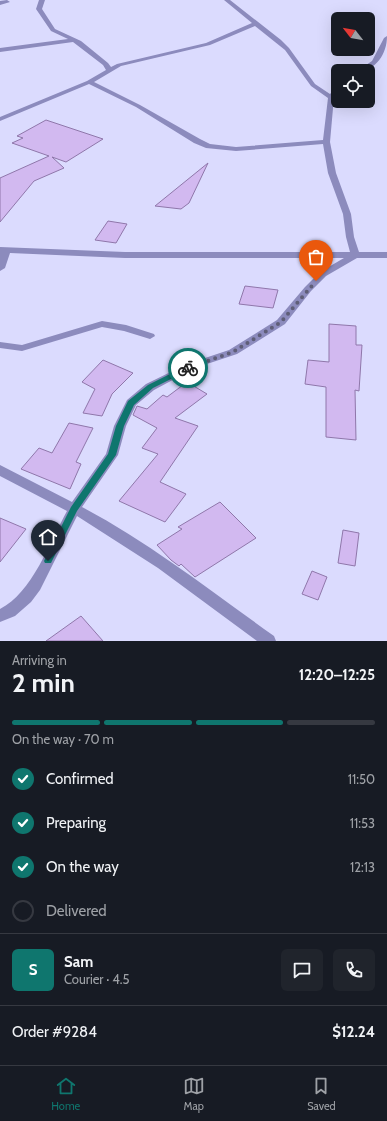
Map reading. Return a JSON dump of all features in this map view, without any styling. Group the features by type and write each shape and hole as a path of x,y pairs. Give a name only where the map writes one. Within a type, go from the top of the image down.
{"street":[{"path":"42,0 39,9 52,30 79,42 102,60 109,70"},
{"path":"227,0 255,24 287,48 313,85 331,97 326,142 332,173 347,214 350,237 355,255"},
{"path":"0,3 7,2"},
{"path":"0,119 89,82 109,70 134,60 208,44 255,24"},
{"path":"373,64 387,38"},
{"path":"0,50 75,40"},
{"path":"89,82 138,106 197,141 209,146 236,149 326,142"},
{"path":"0,268 3,251 125,255 387,255"},
{"path":"0,616 10,611 26,598 35,586 74,509 112,455 120,426 131,403 150,387 191,366 233,352 281,322 308,289 323,274 355,255"},
{"path":"0,345 22,348 82,328 102,324 126,328 150,336"},
{"path":"0,470 95,520 162,564 269,641"}],"building":[{"path":"46,120 103,139 66,162 52,157 64,168 34,181 0,222 0,178 49,156 12,143 23,138 17,136"},
{"path":"208,163 189,203 181,209 155,206"},
{"path":"108,221 127,224 116,243 95,240"},
{"path":"245,286 278,290 273,308 239,304"},
{"path":"329,324 356,326 356,345 362,345 359,391 355,390 356,440 326,437 326,387 305,384 308,360 329,362"},
{"path":"103,360 133,373 112,394 102,416 83,413 95,389 82,382"},
{"path":"187,382 207,394 175,418 198,426 160,482 186,494 165,522 119,501 158,454 142,448 157,428 133,415 137,406 147,409 163,395 167,397"},
{"path":"69,423 93,428 76,462 81,464 70,489 21,469 39,448 52,453"},
{"path":"220,502 256,538 195,577 181,564 179,566 171,560 157,545 182,529 178,527"},
{"path":"0,518 26,529 0,562"},
{"path":"343,530 359,533 355,566 338,563"},
{"path":"312,571 327,577 318,600 302,594"},
{"path":"81,616 103,641 46,641"}],"way so far":[{"path":"188,368 233,352 281,322 316,281"}],"route":[{"path":"48,561 74,509 112,455 120,426 131,403 150,387 188,368"}]}
